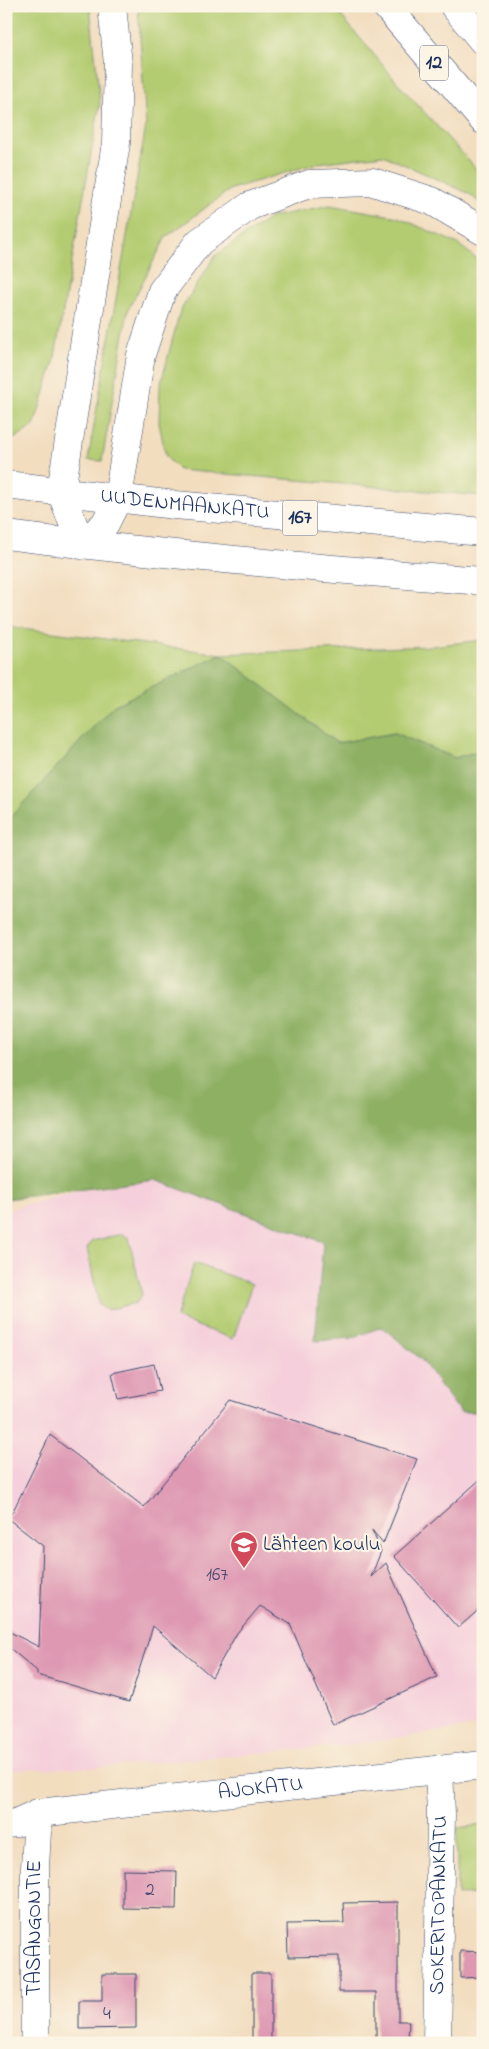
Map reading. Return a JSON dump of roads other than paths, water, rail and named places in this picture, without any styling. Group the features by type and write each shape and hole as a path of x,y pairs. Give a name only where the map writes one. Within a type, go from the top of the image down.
{"main road":[{"path":"81,545 62,492 116,143 118,64 112,6"},
{"name":"12","path":"386,6 483,120"},
{"name":"12","path":"454,6 483,41"},
{"path":"81,545 105,524 118,498 140,356 162,291 199,242 250,206 308,184 373,182 432,200 483,231"},
{"name":"UUDENMAANKATU","path":"6,485 318,519 483,532"},
{"path":"6,535 81,545 305,568 483,581"},
{"name":"AJOKATU","path":"6,1824 16,1823 38,1813 483,1765"},
{"name":"SOKERITOPANKATU","path":"437,2043 440,1770"},
{"name":"AJOKATU","path":"6,1805 16,1804 38,1813"},
{"name":"TASANGONTIE","path":"35,2043 35,1868 38,1813"}],"place":[{"name":"Lähteen koulu","path":"244,1569"}]}
